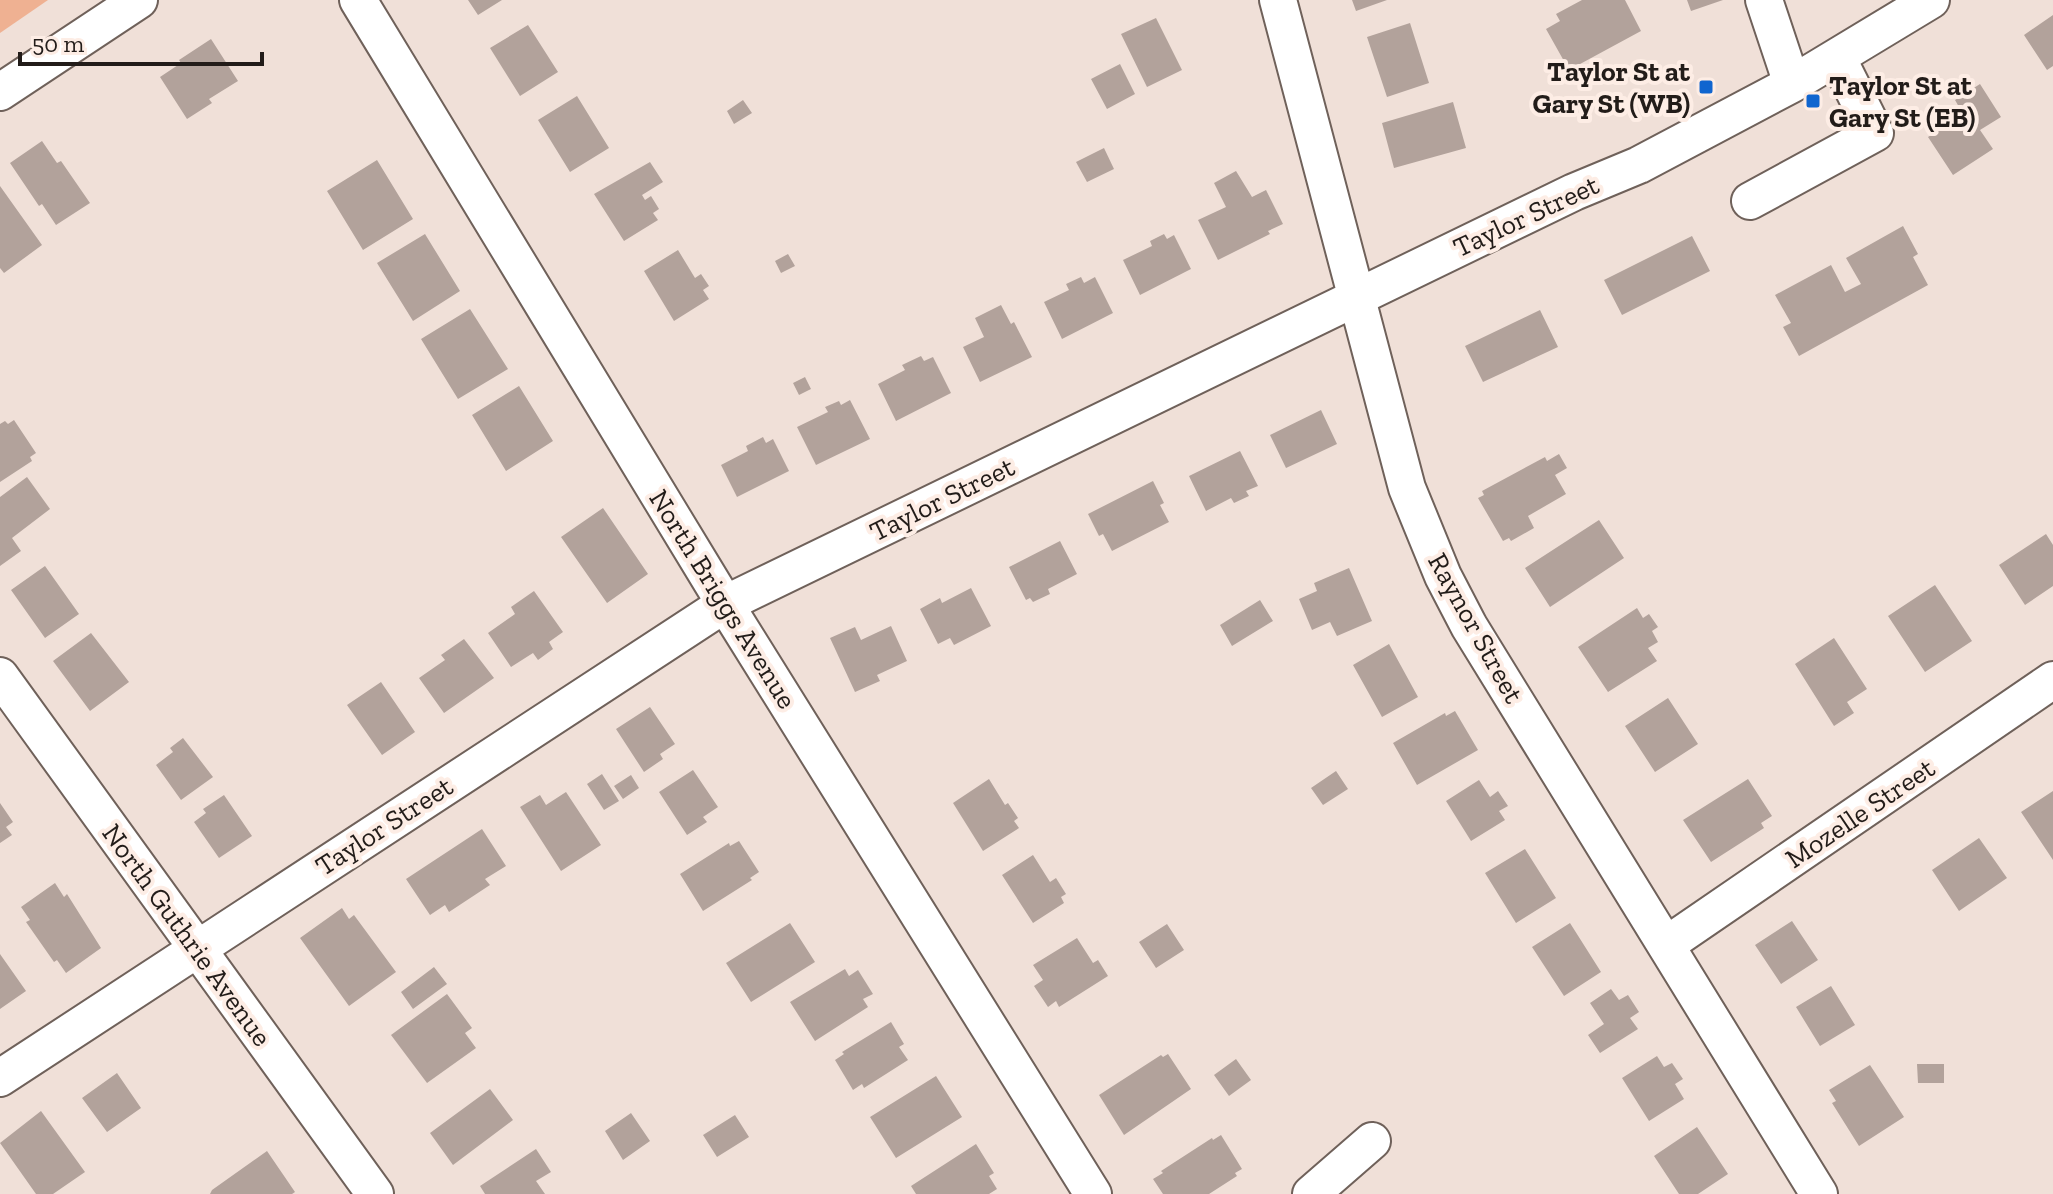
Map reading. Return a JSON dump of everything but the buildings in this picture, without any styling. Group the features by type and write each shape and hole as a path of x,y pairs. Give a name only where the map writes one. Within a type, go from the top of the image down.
{"street":[{"path":"0,92 139,0"},
{"name":"North Briggs Avenue","path":"358,0 725,604 1093,1194"},
{"name":"Raynor Street","path":"1278,0 1407,488 1443,576 1469,626 1819,1194"},
{"path":"1764,0 1792,84"},
{"name":"Taylor Street","path":"0,1078 725,604 1574,192 1639,165 1792,84 1918,4"},
{"path":"1750,201 1875,133 1837,57"},
{"name":"North Guthrie Avenue","path":"0,676 375,1194"},
{"name":"Mozelle Street","path":"1666,945 2053,680"},
{"path":"1311,1194 1372,1141"}],"shaded area":[{"path":"0,0 48,0 0,33"}],"place":[{"name":"Taylor St at Gary St (WB)","path":"1706,87"},
{"name":"Taylor St at Gary St (EB)","path":"1813,101"}]}
